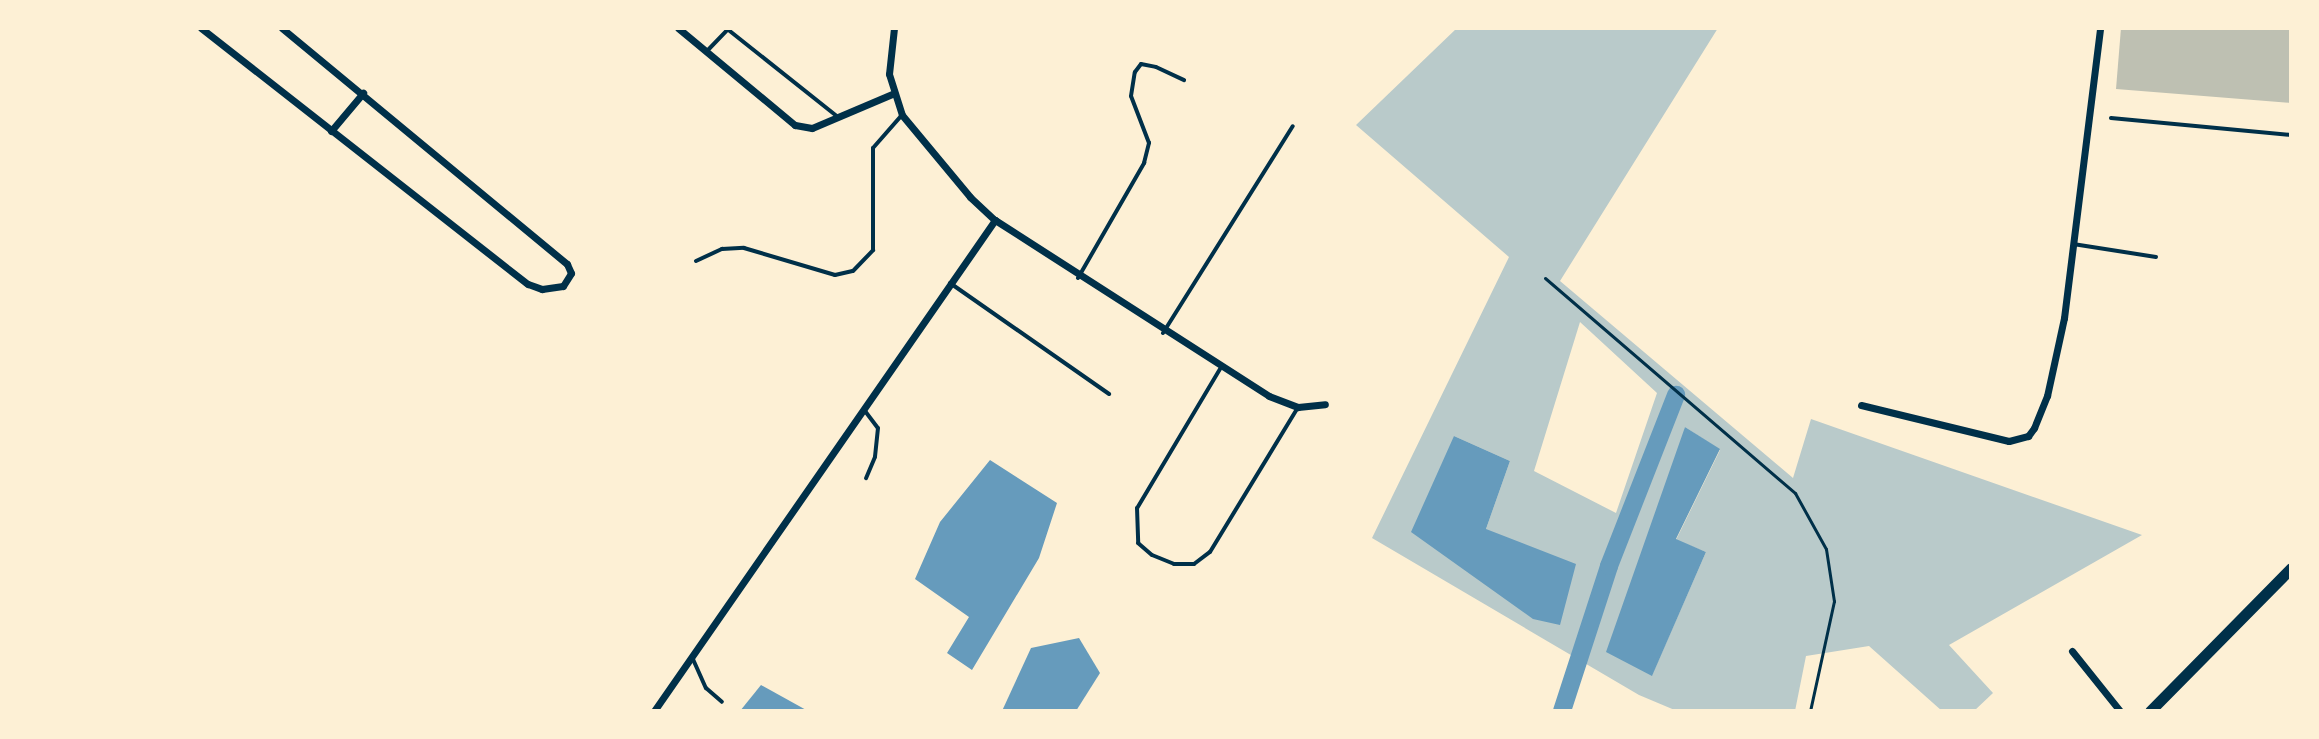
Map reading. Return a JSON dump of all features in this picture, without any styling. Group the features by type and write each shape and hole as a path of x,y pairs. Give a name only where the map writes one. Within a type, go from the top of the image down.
{"main road":[{"path":"2150,711 2291,568"}],"street":[{"path":"201,28 528,284 542,289 563,286 571,273 567,264 282,28"},
{"path":"678,28 795,125 812,128 892,94"},
{"path":"894,28 892,94 902,115 970,197 995,220 1078,278 1220,369 1298,407 1325,404"},
{"path":"1861,405 2009,441 2028,436 2047,396 2073,244 2100,28"},
{"path":"331,131 363,93"},
{"path":"654,711 995,220"},
{"path":"2072,651 2120,711"}],"lane":[{"path":"705,53 727,29 838,117"},
{"path":"1078,278 1144,163 1149,143 1131,96 1135,72 1141,64 1156,67 1184,80"},
{"path":"696,261 722,249 744,248 835,275 853,271 873,250 873,148 902,115"},
{"path":"2111,118 2291,135"},
{"path":"1163,333 1293,126"},
{"path":"2073,244 2156,257"},
{"path":"950,283 1109,394"},
{"path":"1220,369 1137,508 1138,543 1152,555 1174,564 1194,564 1210,552 1298,407"},
{"path":"863,410 878,428 875,457 866,478"},
{"path":"692,657 706,688 722,702"}],"path":[{"path":"1545,278 1795,493 1826,549 1834,601 1810,711"}],"shaded area":[{"path":"1457,28 1718,28 1560,281 1793,478 1811,419 2142,535 1949,645 1993,693 1974,711 1942,711 1869,646 1806,656 1795,711 1677,711 1639,695 1372,538 1509,257 1356,125","holes":["1580,322 1657,393 1616,513 1534,471","1685,427 1720,450 1676,540 1706,552 1652,675","1454,436 1510,461 1486,529"]}],"water":[{"path":"1685,427 1720,449 1676,539 1706,552 1652,676 1606,652"},
{"path":"1454,436 1510,461 1486,529 1576,564 1560,625 1533,619 1411,532"},
{"path":"990,460 1057,503 1039,558 972,670 947,653 969,617 915,579 940,522"},
{"path":"1079,638 1100,673 1076,711 1002,711 1031,648"},
{"path":"761,685 808,711 740,711"}],"building":[{"path":"2121,28 2291,28 2291,103 2116,89"}],"waterway":[{"path":"1562,711 1609,566 1676,395"}]}
